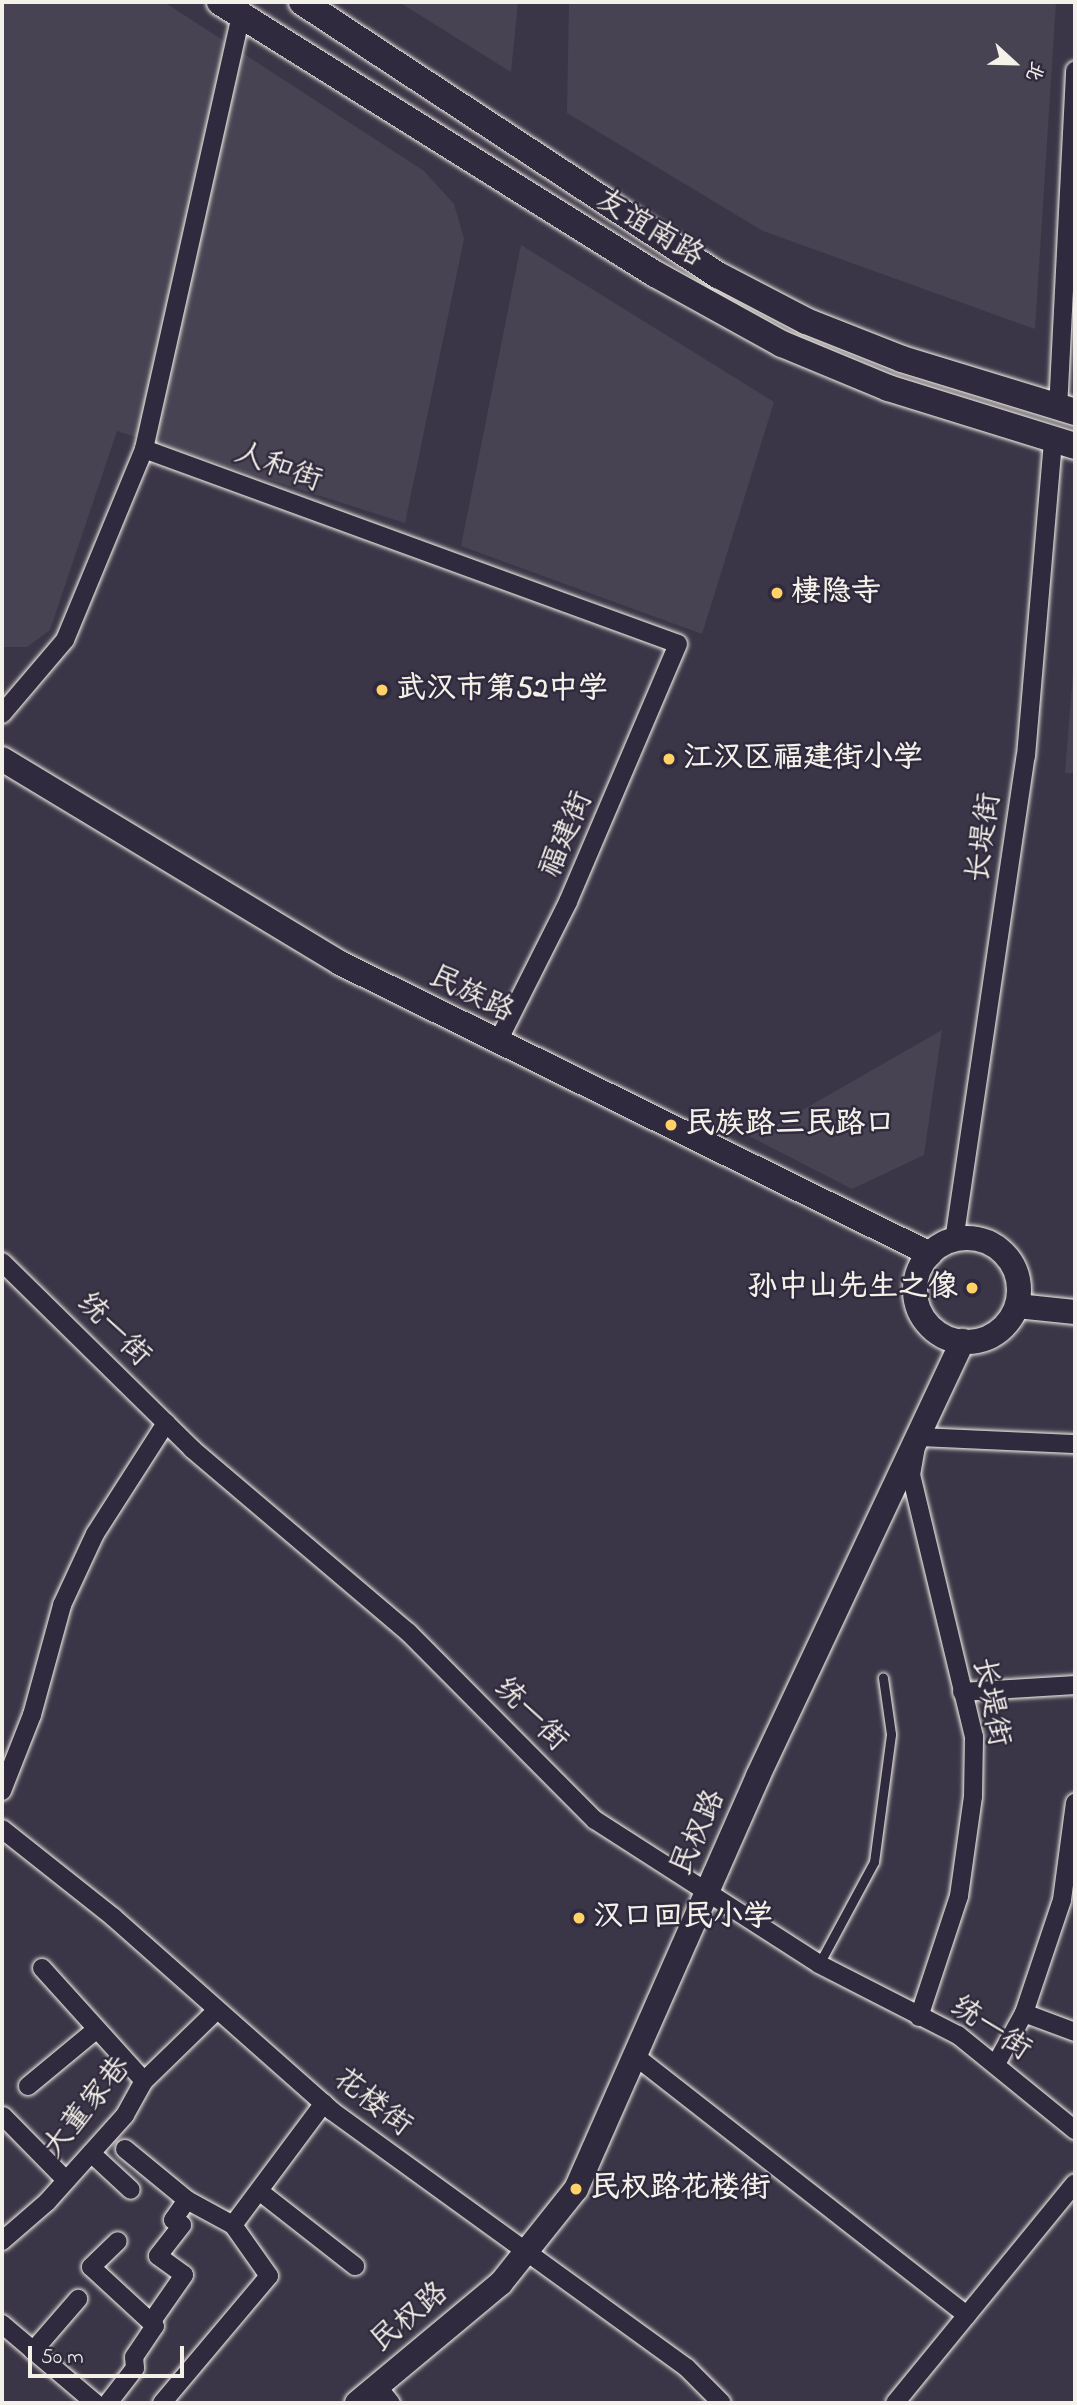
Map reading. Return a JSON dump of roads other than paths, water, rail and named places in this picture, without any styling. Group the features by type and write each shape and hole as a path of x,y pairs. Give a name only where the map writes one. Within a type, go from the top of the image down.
{"main road":[{"name":"友谊南路","path":"302,2 718,275 830,331 1066,410"},
{"name":"友谊南路","path":"231,8 655,274 782,344 888,388 1064,444"}],"street":[{"path":"2,714 65,640 144,449 231,8"},
{"path":"1066,410 1075,70"},
{"name":"长堤街","path":"954,1241 1026,755 1064,444"},
{"name":"人和街","path":"144,449 678,644"},
{"name":"福建街","path":"497,1043 568,902 678,644"},
{"name":"民族路","path":"2,760 340,963 497,1043 708,1141 930,1254"},
{"path":"972,1238 1003,1253 1014,1268 1017,1306 999,1332 963,1341 934,1332 922,1317 915,1291 930,1254 954,1241 972,1238"},
{"name":"统一街","path":"2,1262 166,1423 408,1632 595,1820 819,1964 958,2035 1075,2130"},
{"path":"1017,1306 1075,1312"},
{"name":"民权路","path":"357,2403 384,2395 501,2283 576,2189 707,1891 963,1341"},
{"path":"2,1791 32,1715 62,1605 95,1534 166,1423"},
{"path":"918,1437 1075,1444"},
{"name":"长堤街","path":"918,1437 911,1475 974,1737 973,1796 959,1896 919,2017"},
{"path":"962,1692 1075,1685"},
{"path":"996,2064 1024,2013 1062,1900 1075,1803"},
{"name":"花楼街","path":"2,1829 324,2103 524,2253 687,2368 722,2403"},
{"path":"42,1968 144,2081"},
{"name":"大董家巷","path":"2,2241 66,2180 125,2115 144,2081 217,2010"},
{"path":"1024,2013 1075,2032"},
{"path":"28,2086 97,2029"},
{"path":"635,2056 967,2315"},
{"path":"233,2225 324,2103"},
{"path":"3,2116 66,2180"},
{"path":"125,2149 187,2200 233,2225 269,2276 162,2403"},
{"path":"91,2152 129,2188 146,2166"},
{"path":"895,2403 1075,2183"},
{"path":"258,2191 355,2266"},
{"path":"152,2321 184,2275 158,2256 182,2225 173,2220 187,2200"},
{"path":"108,2403 135,2368 134,2357 155,2326 91,2267 118,2241"},
{"path":"33,2351 78,2299"},
{"path":"2,2325 95,2403"}],"lane":[{"path":"819,1964 874,1862 891,1734 883,1678"}],"place":[{"name":"棲隐寺","path":"777,593"},
{"name":"武汉市第52中学","path":"382,690"},
{"name":"江汉区福建街小学","path":"669,759"},
{"name":"民族路三民路口","path":"671,1125"},
{"name":"孙中山先生之像","path":"972,1288"},
{"name":"汉口回民小学","path":"579,1918"},
{"name":"民权路花楼街","path":"576,2189"}]}
